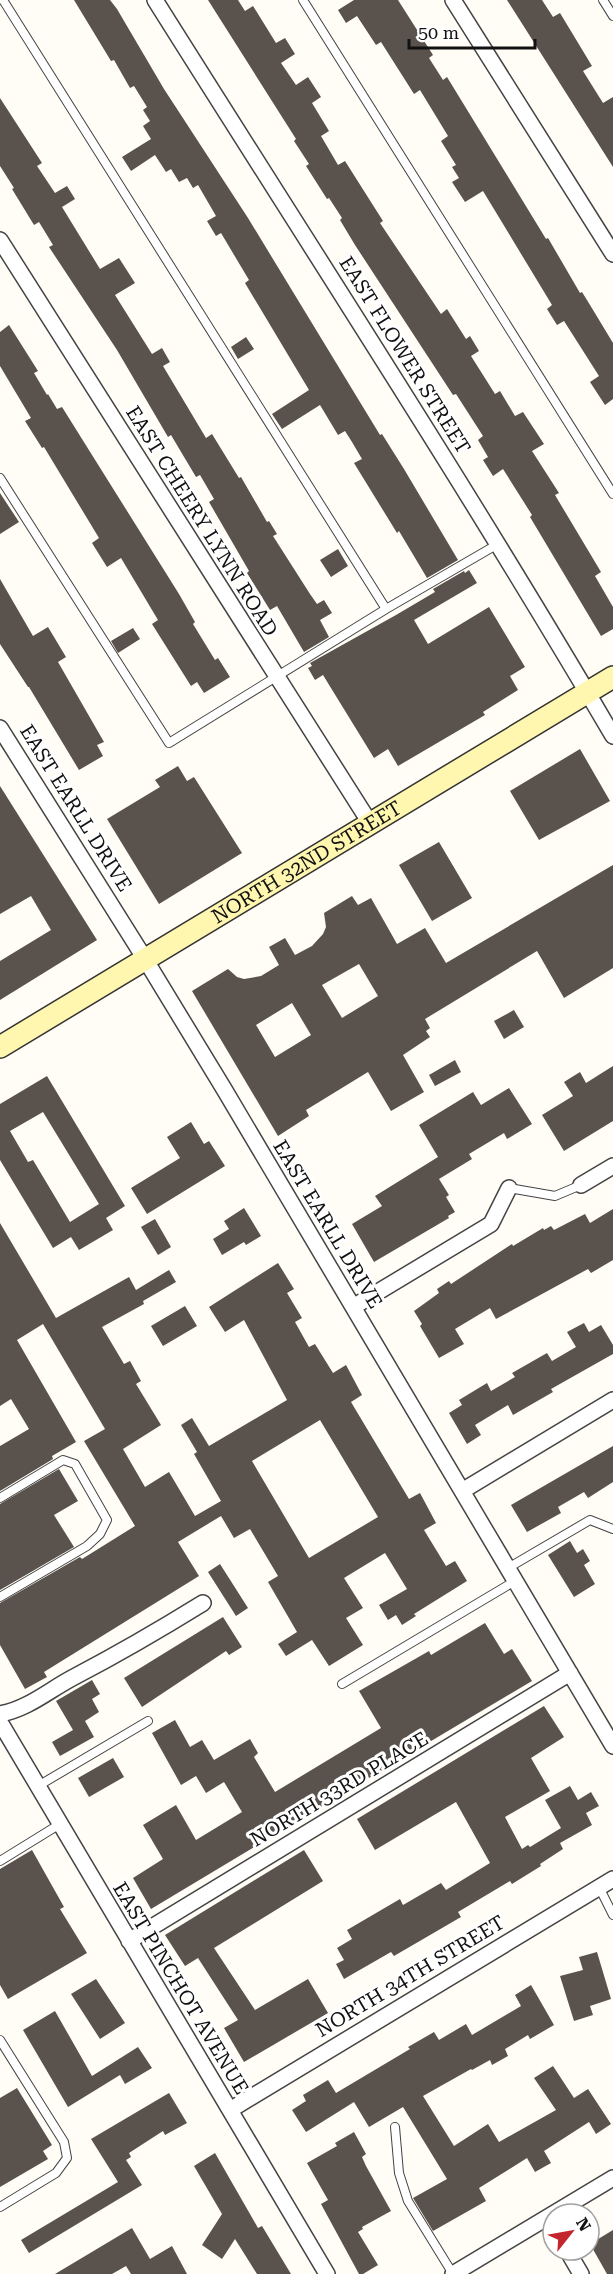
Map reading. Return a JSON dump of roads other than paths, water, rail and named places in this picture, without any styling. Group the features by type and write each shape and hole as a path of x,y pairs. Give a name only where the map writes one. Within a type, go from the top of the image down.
{"main road":[{"name":"NORTH 32ND STREET","path":"0,1047 613,676"}],"street":[{"name":"EAST FLOWER STREET","path":"155,0 498,544 613,736"},
{"path":"453,0 613,254"},
{"name":"EAST CHEERY LYNN ROAD","path":"0,240 370,823"},
{"name":"EAST EARLL DRIVE","path":"0,728 146,959 613,1746"},
{"path":"581,1185 613,1166"},
{"path":"353,1307 491,1224 509,1188"},
{"path":"462,1491 613,1400"},
{"path":"0,1714 17,1711 73,1677 109,1660 203,1603"},
{"name":"NORTH 33RD PLACE","path":"129,1941 570,1673"},
{"name":"EAST PINCHOT AVENUE","path":"0,1722 327,2274"},
{"name":"NORTH 34TH STREET","path":"230,2110 613,1879"},
{"path":"578,2202 613,2178"},
{"path":"453,2274 541,2226"}],"lane":[{"path":"3,0 386,609"},
{"path":"303,0 613,494"},
{"path":"603,0 613,16"},
{"path":"0,478 169,743 386,609 498,544"},
{"path":"509,1188 555,1196 581,1185"},
{"path":"0,1498 63,1460 75,1464 107,1520 100,1534 87,1546 0,1597"},
{"path":"342,1684 591,1521 613,1529"},
{"path":"38,1786 148,1720"},
{"path":"0,1861 60,1824"},
{"path":"599,1887 613,1916"},
{"path":"0,2040 64,2142 67,2158 56,2173 0,2207"},
{"path":"395,2127 399,2173 408,2200 453,2274"}]}
